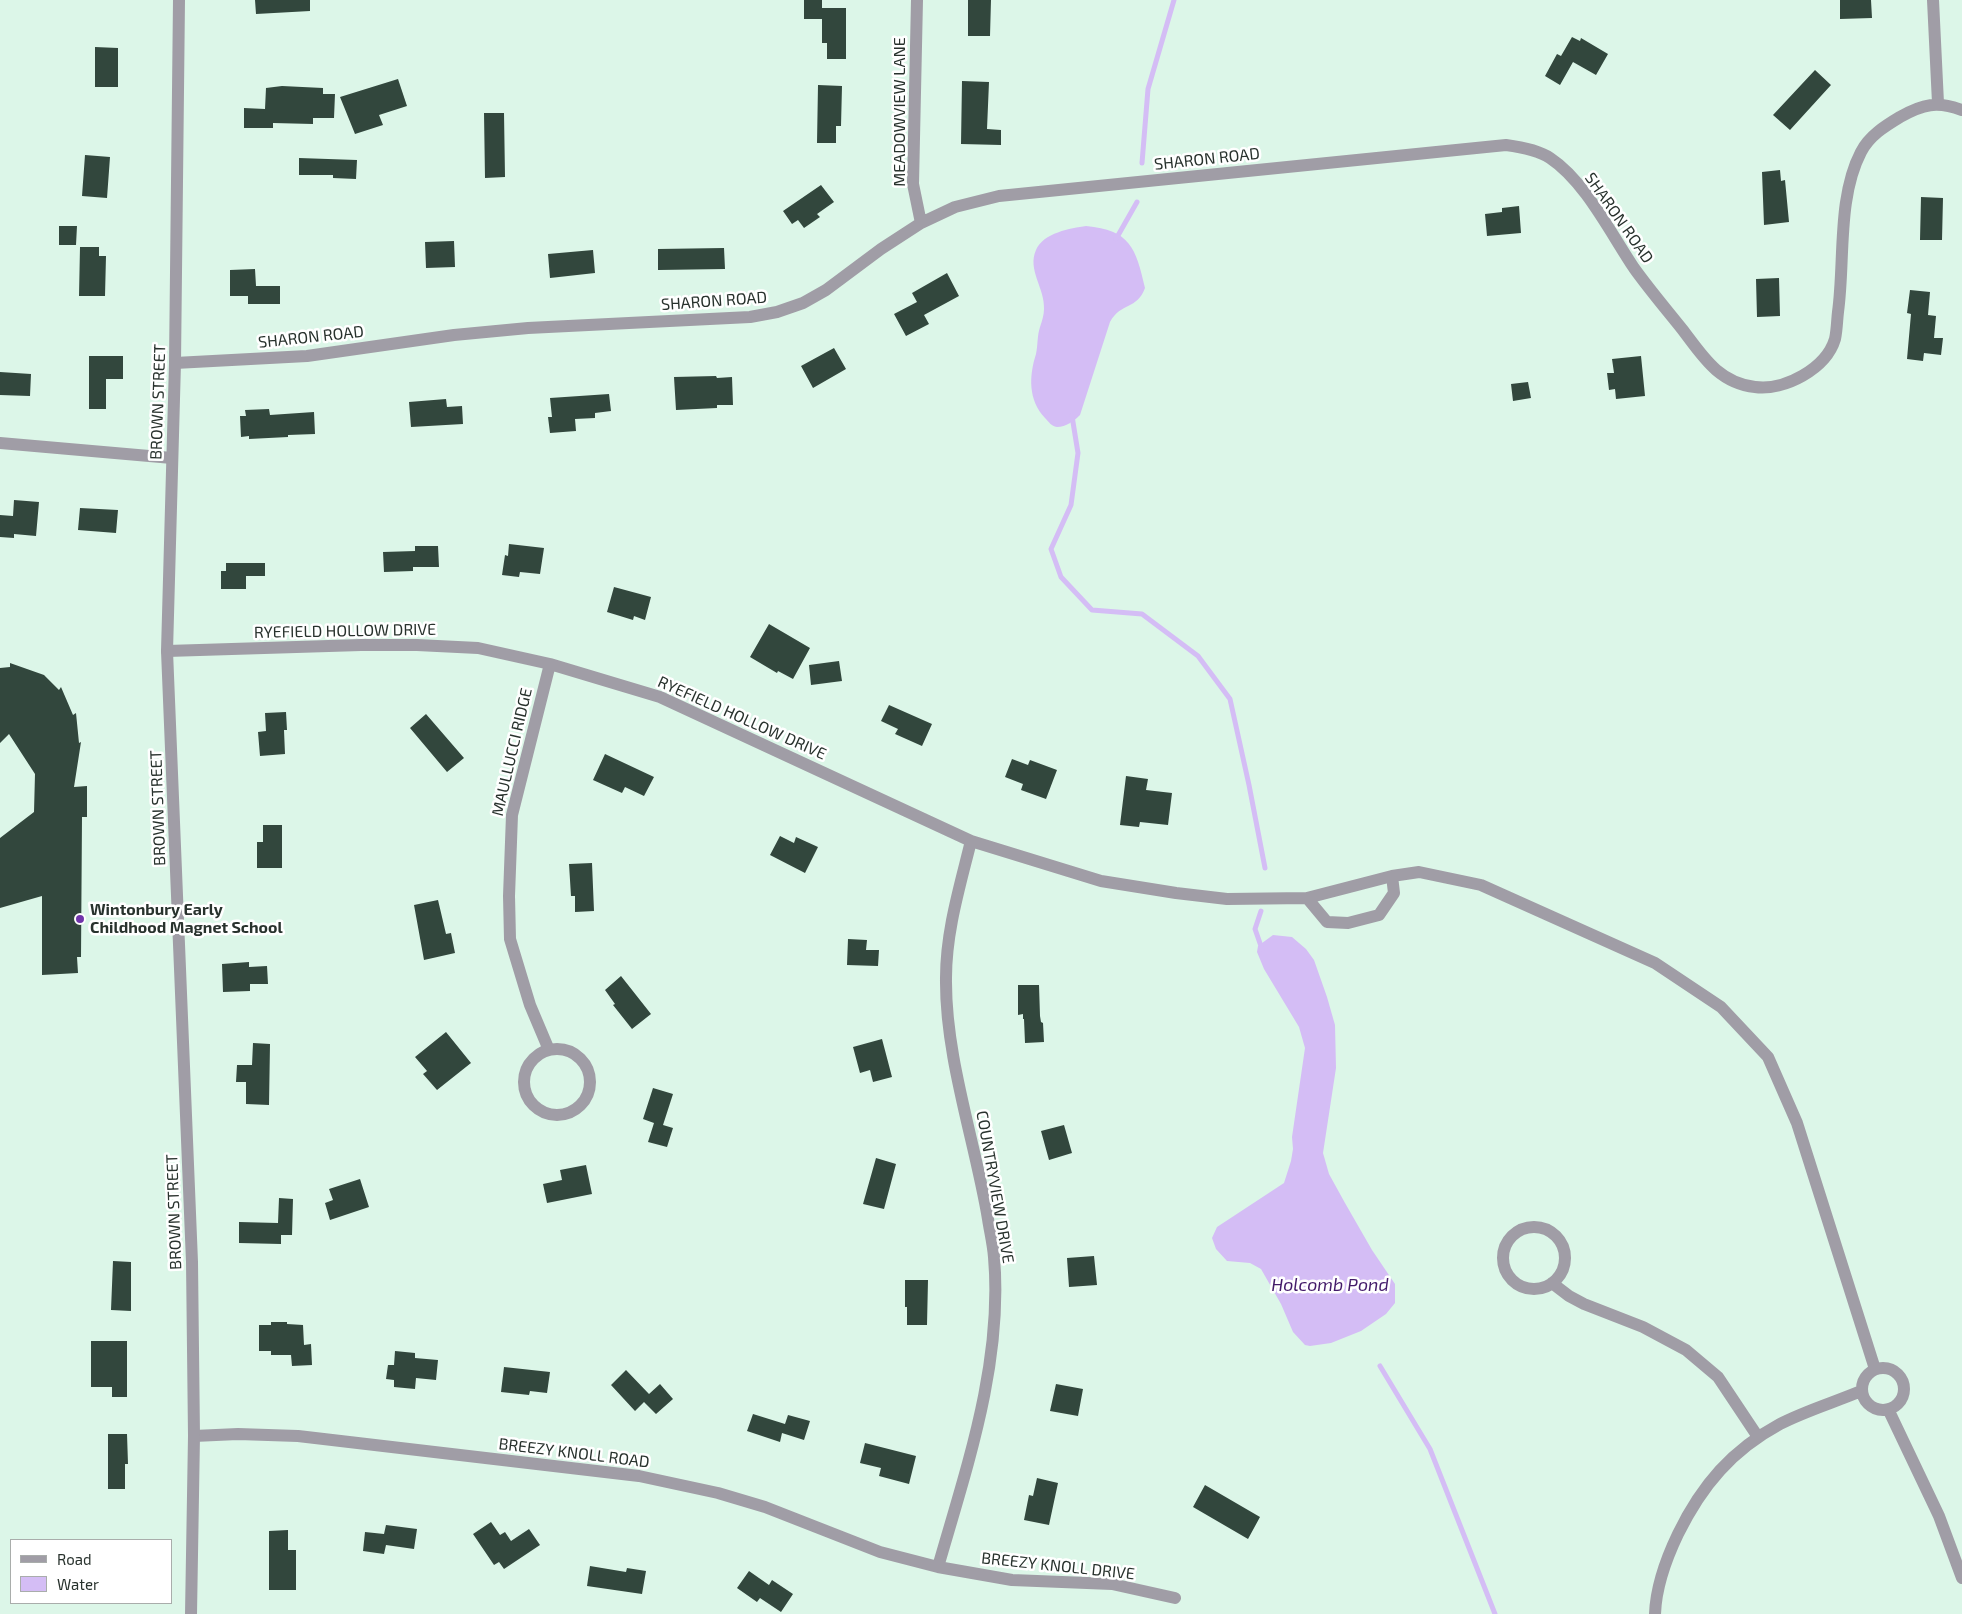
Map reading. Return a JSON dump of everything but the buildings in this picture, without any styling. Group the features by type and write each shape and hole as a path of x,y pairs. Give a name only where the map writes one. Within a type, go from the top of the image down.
{"street":[{"name":"BROWN STREET","path":"178,0 176,363 168,652 192,1262 194,1436 191,1614"},
{"name":"MEADOWVIEW LANE","path":"917,0 913,184 921,223"},
{"path":"1933,0 1938,103 1962,110"},
{"name":"SHARON ROAD","path":"176,363 307,356 454,335 528,328 750,317 777,312 803,303 826,290 881,249 921,223 955,207 999,196 1506,145 1524,148 1550,158 1574,180 1635,269 1716,371 1735,382 1755,387 1778,386 1804,376 1822,359 1835,340 1841,292 1845,215 1851,176 1861,152 1870,138 1890,122 1914,109 1938,103"},
{"path":"0,443 172,458"},
{"name":"RYEFIELD HOLLOW DRIVE","path":"168,652 351,645 417,645 478,648 550,664 660,697 971,841 1101,881 1227,899 1307,898 1392,876 1420,872 1481,885 1655,963 1721,1007 1768,1057 1797,1123 1875,1369"},
{"name":"MAULLUCCI RIDGE","path":"549,1050 530,1005 510,940 508,896 512,815 550,664"},
{"name":"COUNTRYVIEW DRIVE","path":"938,1567 975,1433 990,1367 995,1312 994,1256 950,1037 946,980 948,942 971,841"},
{"path":"1307,898 1328,922 1348,923 1379,915 1394,893 1392,876"},
{"path":"558,1049 574,1054 581,1060 589,1075 589,1084 584,1100 578,1107 562,1114 543,1112 528,1098 524,1089 526,1069 532,1060 549,1050 558,1049"},
{"path":"1542,1228 1552,1232 1559,1239 1565,1258 1564,1267 1552,1283 1532,1289 1522,1286 1510,1276 1504,1263 1504,1252 1507,1242 1514,1234 1523,1229 1542,1228"},
{"path":"1552,1283 1584,1304 1643,1327 1686,1350 1718,1377 1758,1437"},
{"path":"1882,1368 1896,1372 1904,1383 1903,1397 1899,1404 1889,1411 1873,1408 1867,1404 1861,1392 1864,1378 1875,1369 1882,1368"},
{"path":"1655,1614 1662,1573 1690,1510 1704,1488 1726,1462 1758,1437 1782,1423 1861,1392"},
{"path":"1889,1411 1938,1516 1962,1578"},
{"name":"BREEZY KNOLL ROAD","path":"194,1436 238,1434 298,1436 639,1476 718,1493 765,1507 880,1552 938,1567"},
{"name":"BREEZY KNOLL DRIVE","path":"938,1567 1012,1580 1112,1584 1175,1598"}],"water":[{"path":"1086,226 1113,232 1129,244 1138,262 1145,288 1138,300 1119,311 1110,322 1080,415 1070,423 1057,427 1050,424 1039,411 1033,396 1032,371 1044,309 1044,301 1035,272 1034,257 1040,244 1051,235"},
{"name":"Holcomb Pond","path":"1273,935 1292,937 1306,949 1314,960 1327,997 1335,1025 1336,1068 1323,1153 1329,1174 1372,1250 1395,1284 1395,1303 1386,1314 1361,1331 1331,1343 1310,1346 1305,1345 1293,1332 1281,1304 1261,1269 1250,1263 1227,1261 1216,1249 1212,1238 1217,1227 1284,1183 1291,1161 1292,1137 1305,1048 1299,1027 1264,969 1257,952 1258,946"}],"waterway":[{"path":"1142,163 1148,89 1174,0"},
{"path":"1116,239 1137,202"},
{"path":"1072,416 1078,453 1071,505 1051,549 1061,577 1092,610 1142,614 1198,656 1230,699 1265,868"},
{"path":"1261,911 1255,929 1262,949"},
{"path":"1380,1366 1430,1449 1495,1614"}],"place":[{"name":"Wintonbury Early Childhood Magnet School","path":"80,919"}]}
